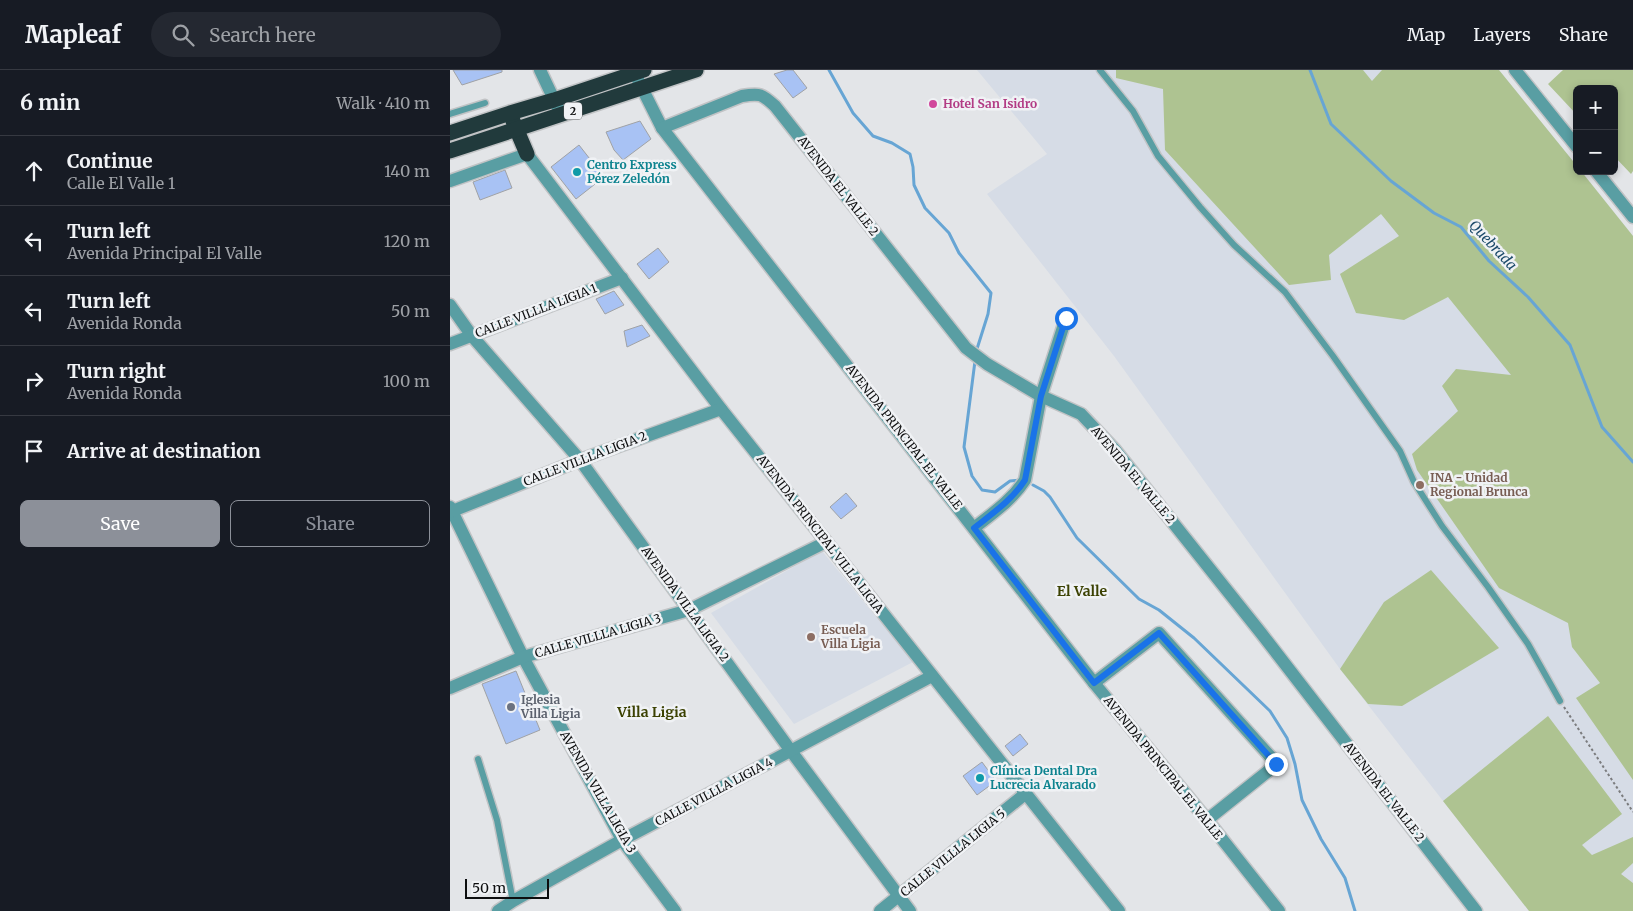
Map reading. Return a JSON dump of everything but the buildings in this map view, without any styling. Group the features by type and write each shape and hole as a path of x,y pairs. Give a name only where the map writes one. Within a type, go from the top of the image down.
{"highway":[{"name":"2","path":"450,151 696,70"},
{"name":"2","path":"450,132 640,71"},
{"path":"510,113 527,154"}],"street":[{"path":"540,70 560,115"},
{"path":"1515,70 1573,142"},
{"name":"AVENIDA PRINCIPAL EL VALLE","path":"640,71 641,88 662,128 1094,683 1279,911"},
{"name":"AVENIDA EL VALLE 2","path":"662,128 742,96 756,93 764,96 775,106 970,350 982,360 1041,396 1081,414 1115,450 1261,632 1476,911"},
{"path":"450,181 527,154"},
{"name":"AVENIDA PRINCIPAL VILLA LIGIA","path":"527,154 721,409 1119,911"},
{"path":"1599,175 1633,217"},
{"name":"CALLE VILLLA LIGIA 1","path":"450,344 622,278"},
{"name":"AVENIDA VILLA LIGIA 2","path":"450,305 472,336 580,460 791,752 910,911"},
{"path":"974,528 1002,507 1025,480 1041,396 1066,318"},
{"name":"CALLE VILLLA LIGIA 2","path":"451,510 580,460 721,409"},
{"name":"AVENIDA VILLA LIGIA 3","path":"451,510 523,657 622,840 674,911"},
{"name":"CALLE VILLLA LIGIA 3","path":"450,688 523,657 689,610 826,542"},
{"path":"1094,683 1159,633 1276,764 1207,820"},
{"name":"CALLE VILLLA LIGIA 4","path":"498,911 622,840 932,676"},
{"name":"CALLE VILLLA LIGIA 5","path":"880,911 1026,794"}],"lane":[{"path":"1100,70 1133,112 1158,156 1234,245 1285,292 1333,356 1400,452 1414,482 1442,526 1528,644 1560,701"},
{"path":"450,114 485,103"},
{"path":"478,759 497,820 513,901"}],"path":[{"path":"1560,701 1633,812"}],"shaded area":[{"name":"INA - Unidad Regional Brunca","path":"977,70 1499,70 1573,161 1573,175 1584,175 1633,236 1633,911 1529,911 1340,669 1114,356 987,194 1047,154"},
{"name":"Escuela Villa Ligia","path":"822,551 913,662 794,724 711,613"}],"green space":[{"path":"1116,70 1363,70 1372,81 1382,70 1499,70 1573,161 1573,175 1584,175 1633,236 1633,780 1576,698 1600,683 1572,647 1568,623 1499,588 1417,470 1412,454 1458,411 1442,386 1456,369 1511,375 1448,297 1404,320 1356,313 1340,274 1399,236 1381,214 1329,255 1331,280 1289,285 1165,150 1163,89 1116,78"},
{"path":"1563,70 1633,70 1633,171 1631,174 1618,160 1618,85 1573,85 1573,111 1548,84"},
{"path":"1431,570 1499,648 1402,706 1368,704 1340,669 1384,602"},
{"path":"1548,716 1622,814 1582,845 1592,855 1633,837 1633,863 1621,874 1633,883 1633,911 1529,911 1443,801"}],"waterway":[{"path":"829,70 853,113 873,136 892,143 910,154 914,185 925,208 949,233 959,253 991,293 988,314 976,352"},
{"name":"Quebrada","path":"1310,70 1331,124 1391,181 1434,213 1461,227 1489,261 1528,297 1570,345 1602,427 1633,462"},
{"path":"975,361 964,447 972,476 982,490 995,492 1010,481 1020,480"},
{"path":"1033,485 1050,497 1077,538 1139,599 1159,610 1194,638 1270,711 1287,738 1295,764 1302,800 1321,839 1345,878 1355,911"}],"place":[{"name":"Hotel San Isidro","path":"933,104"},
{"name":"Centro Express Pérez Zeledón","path":"577,172"},
{"name":"INA - Unidad Regional Brunca","path":"1420,485"},
{"name":"Escuela Villa Ligia","path":"811,637"},
{"name":"Iglesia Villa Ligia","path":"511,707"},
{"name":"Clínica Dental Dra Lucrecia Alvarado","path":"980,778"}],"district":[{"name":"El Valle","path":"1082,591"},
{"name":"Villa Ligia","path":"652,712"}],"route":[{"path":"1066,318 1041,396 1025,480 1002,507 974,528 1094,683 1159,633 1276,764"}]}
